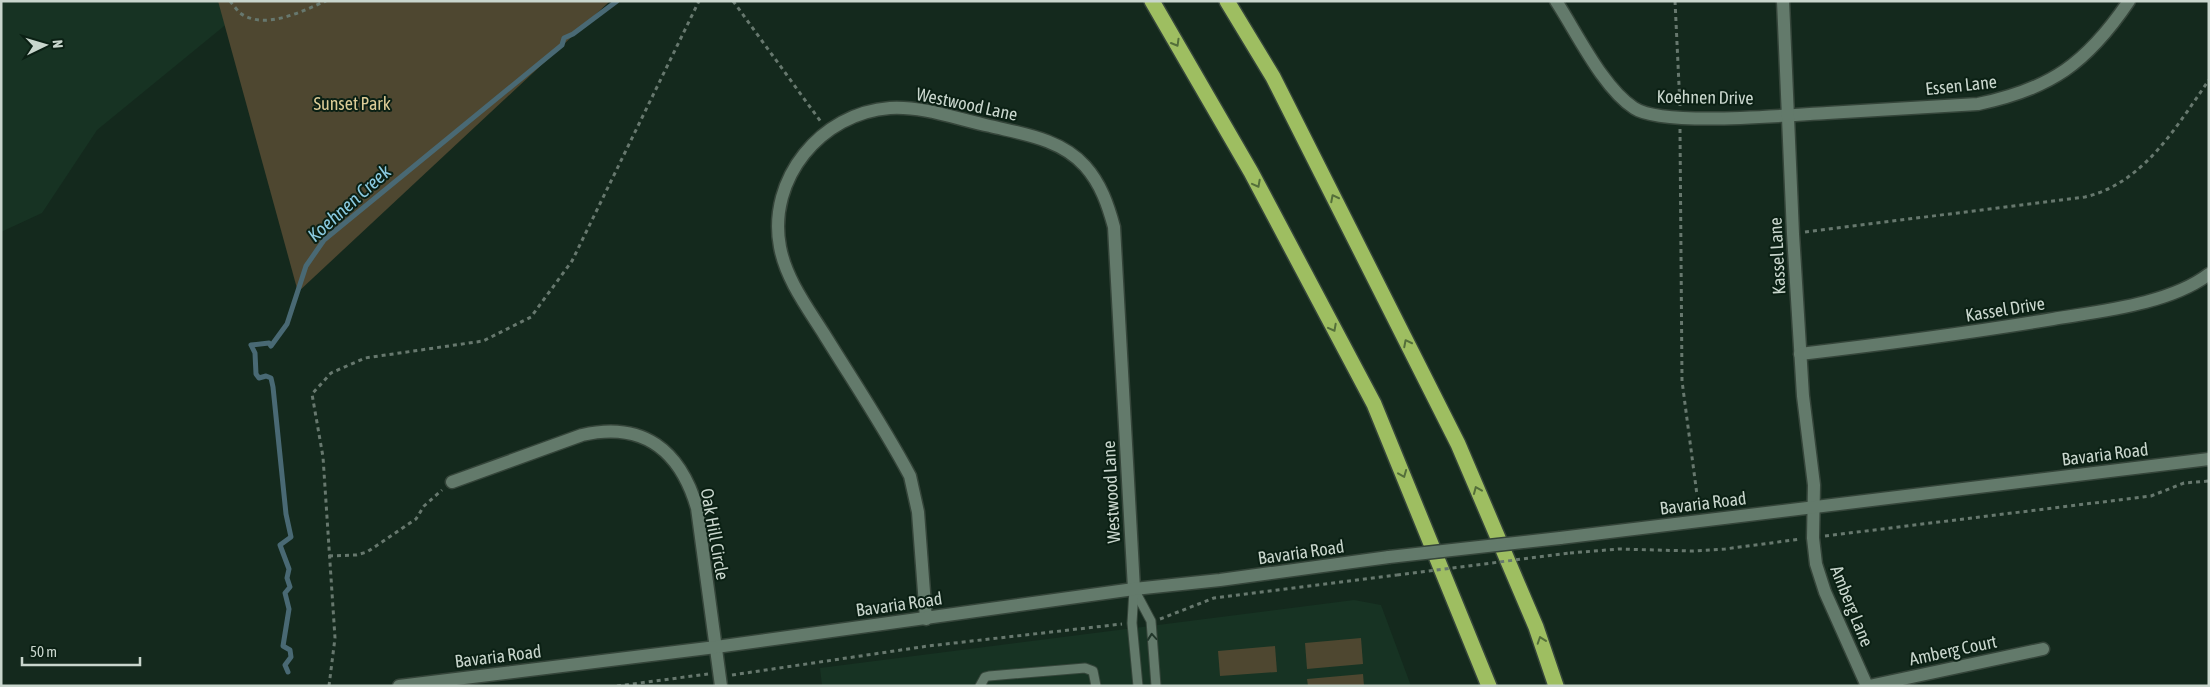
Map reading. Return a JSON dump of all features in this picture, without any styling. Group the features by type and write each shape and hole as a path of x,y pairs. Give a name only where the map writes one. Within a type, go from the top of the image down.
{"highway":[{"path":"1152,1 1251,172 1374,404 1489,686"},
{"path":"1227,1 1273,77 1458,444 1536,627 1556,686"}],"street":[{"name":"Koehnen Drive","path":"1556,1 1606,80 1618,95 1635,109 1656,116 1680,118 1789,115"},
{"name":"Kassel Lane","path":"1783,1 1800,354 1814,485 1814,508"},
{"name":"Essen Lane","path":"1789,115 1978,104 2027,92 2052,79 2083,58 2096,46 2129,1"},
{"name":"Westwood Lane","path":"926,618 918,512 910,476 795,288 780,247 780,203 787,181 797,160 828,131 863,113 889,108 915,109 1041,138 1066,150 1085,166 1097,183 1108,205 1114,227 1134,589"},
{"name":"Kassel Drive","path":"1800,354 1964,334 2127,307 2194,285 2209,274"},
{"name":"Oak Hill Circle","path":"452,482 582,435 603,430 624,432 644,439 664,450 681,468 691,488 697,508 720,680"},
{"name":"Bavaria Road","path":"399,686 716,647 1134,589 2209,459"},
{"name":"Amberg Lane","path":"1814,508 1813,538 1816,564 1825,592 1868,686"},
{"name":"Amberg Court","path":"1868,686 2043,649"}],"lane":[{"path":"1134,589 1151,621 1156,686"},
{"path":"1134,589 1132,623 1138,686"},
{"path":"980,686 985,677 989,676 1085,668 1093,671 1096,686"}],"path":[{"path":"230,1 240,13 256,19 273,20 326,1"},
{"path":"329,686 335,638 323,457 312,394 331,373 365,358 483,341 530,317 572,261 699,1"},
{"path":"733,1 828,131"},
{"path":"1675,1 1680,118 1682,381 1697,495"},
{"path":"1793,234 2085,197 2102,193 2113,188 2154,155 2209,80"},
{"path":"1151,621 1167,617 1214,598 1570,553 1619,549 1692,551 1725,549 2151,496 2184,483 2209,481"},
{"path":"329,556 356,555 367,552 416,519 424,506 452,482"},
{"path":"618,686 706,674 720,680 734,675 928,646 1132,623"}],"shaded area":[{"path":"1,1 237,1 240,13 97,130 42,213 1,232"},
{"path":"1354,600 1381,605 1411,686 822,686 820,668"}],"green space":[{"name":"Sunset Park","path":"218,1 610,1 298,292"},
{"path":"1361,638 1363,664 1307,669 1305,643"},
{"path":"1275,646 1277,672 1220,676 1218,651"},
{"path":"1363,674 1364,686 1308,686 1307,679"}],"waterway":[{"name":"Koehnen Creek","path":"288,672 285,665 291,657 290,650 283,646 289,609 285,593 290,587 287,578 289,569 280,545 291,537 286,514 273,387 271,378 266,376 259,378 256,374 255,353 251,345 269,343 271,346 287,324 306,266 324,240 562,45 564,38 573,34 617,1"}]}
